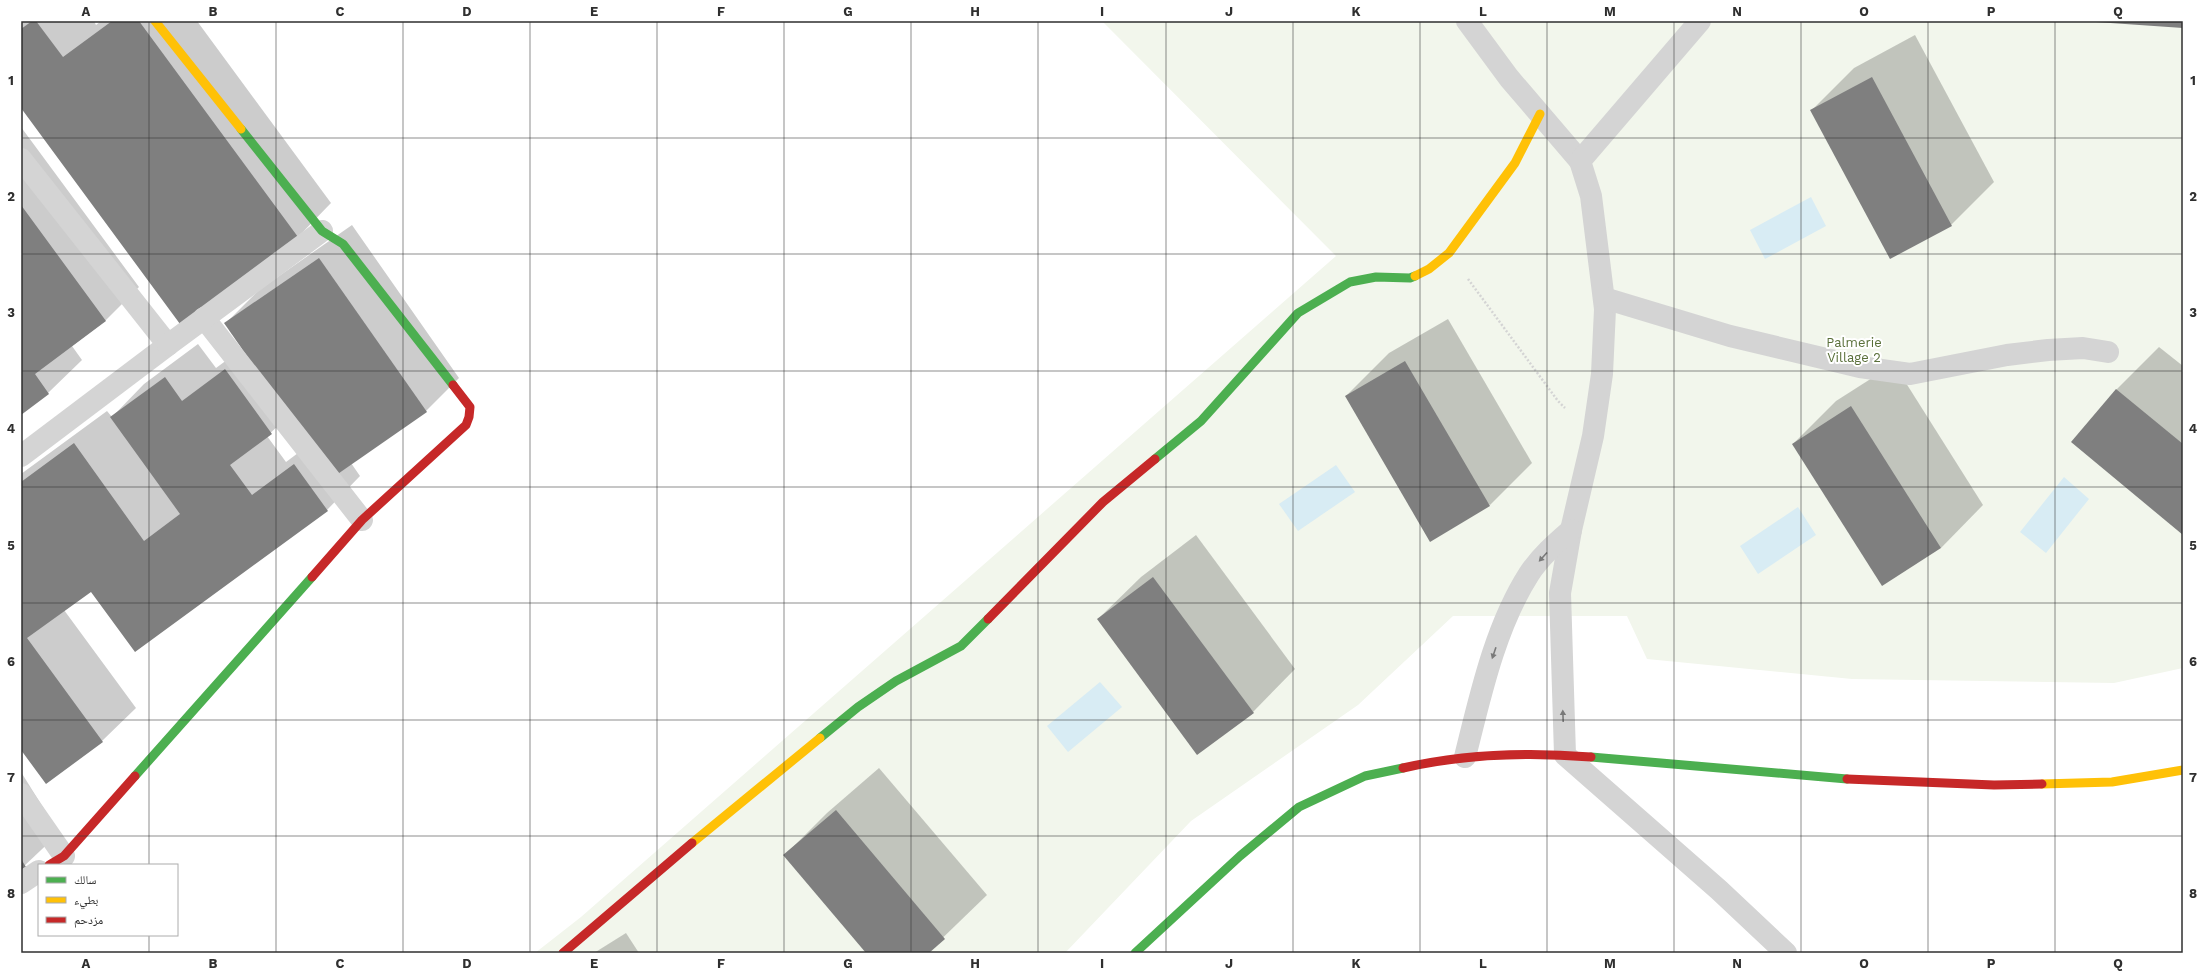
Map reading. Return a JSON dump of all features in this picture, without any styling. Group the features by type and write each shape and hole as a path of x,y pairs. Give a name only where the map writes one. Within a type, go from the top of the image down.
{"street":[{"path":"21,794 56,860 362,520 461,430 467,424 471,414 470,406 343,244 322,231 155,21"},
{"path":"1468,21 1509,78 1580,161 1591,196 1605,309 1602,374 1596,417 1571,530 1560,593 1559,617 1565,755 1720,890 1786,953"},
{"path":"1580,161 1700,21"},
{"path":"564,953 681,851 838,724 885,688 914,670 939,659 961,646 1103,502 1201,422 1298,314 1350,282 1376,277 1410,278 1428,269 1449,253 1515,163 1540,114"},
{"path":"21,159 168,345"},
{"path":"21,456 322,231"},
{"path":"1604,298 1730,336 1860,367 1910,374 2007,355 2048,350 2083,348 2108,352"},
{"path":"204,318 362,520"},
{"path":"1465,757 1484,683 1507,616 1529,574 1544,555 1571,530"},
{"path":"1135,953 1240,856 1299,807 1364,776 1424,763 1465,757 1565,755 1860,780 1994,785 2112,782 2183,770"},
{"path":"21,883 38,872"}],"path":[{"path":"1449,253 1558,401 1572,414 1596,417"}],"green space":[{"name":"Palmerie Village 2","path":"1102,21 2183,21 2183,668 2114,683 1852,679 1647,659 1627,616 1453,616 1358,705 1191,821 1065,953 535,953 581,917 1336,256"}],"shaded area":[{"path":"1811,197 1826,226 1765,259 1750,230"},
{"path":"1336,465 1355,492 1298,531 1279,504"},
{"path":"2064,477 2089,499 2046,553 2020,532"},
{"path":"1798,507 1816,535 1758,574 1740,546"},
{"path":"1100,682 1122,707 1068,752 1047,726"}],"building":[{"path":"32,21 36,21 63,57 112,21 139,21 298,237 180,324 21,108 21,29"},
{"path":"2183,21 2183,28 2096,22"},
{"path":"1872,77 1952,226 1890,259 1810,110"},
{"path":"21,205 106,321 35,374 49,394 21,415"},
{"path":"319,258 427,412 332,478 224,323"},
{"path":"1405,361 1490,506 1430,542 1345,396"},
{"path":"225,369 272,434 230,465 252,495 294,464 328,511 135,652 91,592 27,638 103,742 46,784 21,750 21,482 74,443 144,541 180,514 110,417 165,377 182,401"},
{"path":"2116,389 2183,444 2183,535 2071,442"},
{"path":"1851,406 1941,548 1882,586 1792,444"},
{"path":"1153,577 1254,713 1197,755 1097,619"},
{"path":"836,810 945,939 929,953 866,953 783,855"},
{"path":"21,859 26,867 21,870"}],"traffic: fast":[{"path":"241,129 322,231 343,244 453,385"},
{"path":"1155,459 1201,421 1298,313 1350,282 1376,277 1410,278 1415,276"},
{"path":"135,776 312,577"},
{"path":"820,738 858,707 896,681 961,646 988,619"},
{"path":"1591,757 1847,779"},
{"path":"1135,953 1240,856 1299,807 1365,776 1403,768"}],"traffic: slow":[{"path":"155,21 241,129"},
{"path":"1415,276 1429,269 1449,253 1515,163 1540,114"},
{"path":"692,843 820,738"},
{"path":"2042,784 2112,782 2183,770"}],"traffic: jam":[{"path":"312,577 362,520 466,425 470,407 453,385"},
{"path":"988,619 1103,502 1155,459"},
{"path":"1403,768 1426,763 1497,755 1568,755 1591,757"},
{"path":"51,864 64,856 135,776"},
{"path":"1847,779 1994,785 2042,784"},
{"path":"563,953 692,843"}]}
